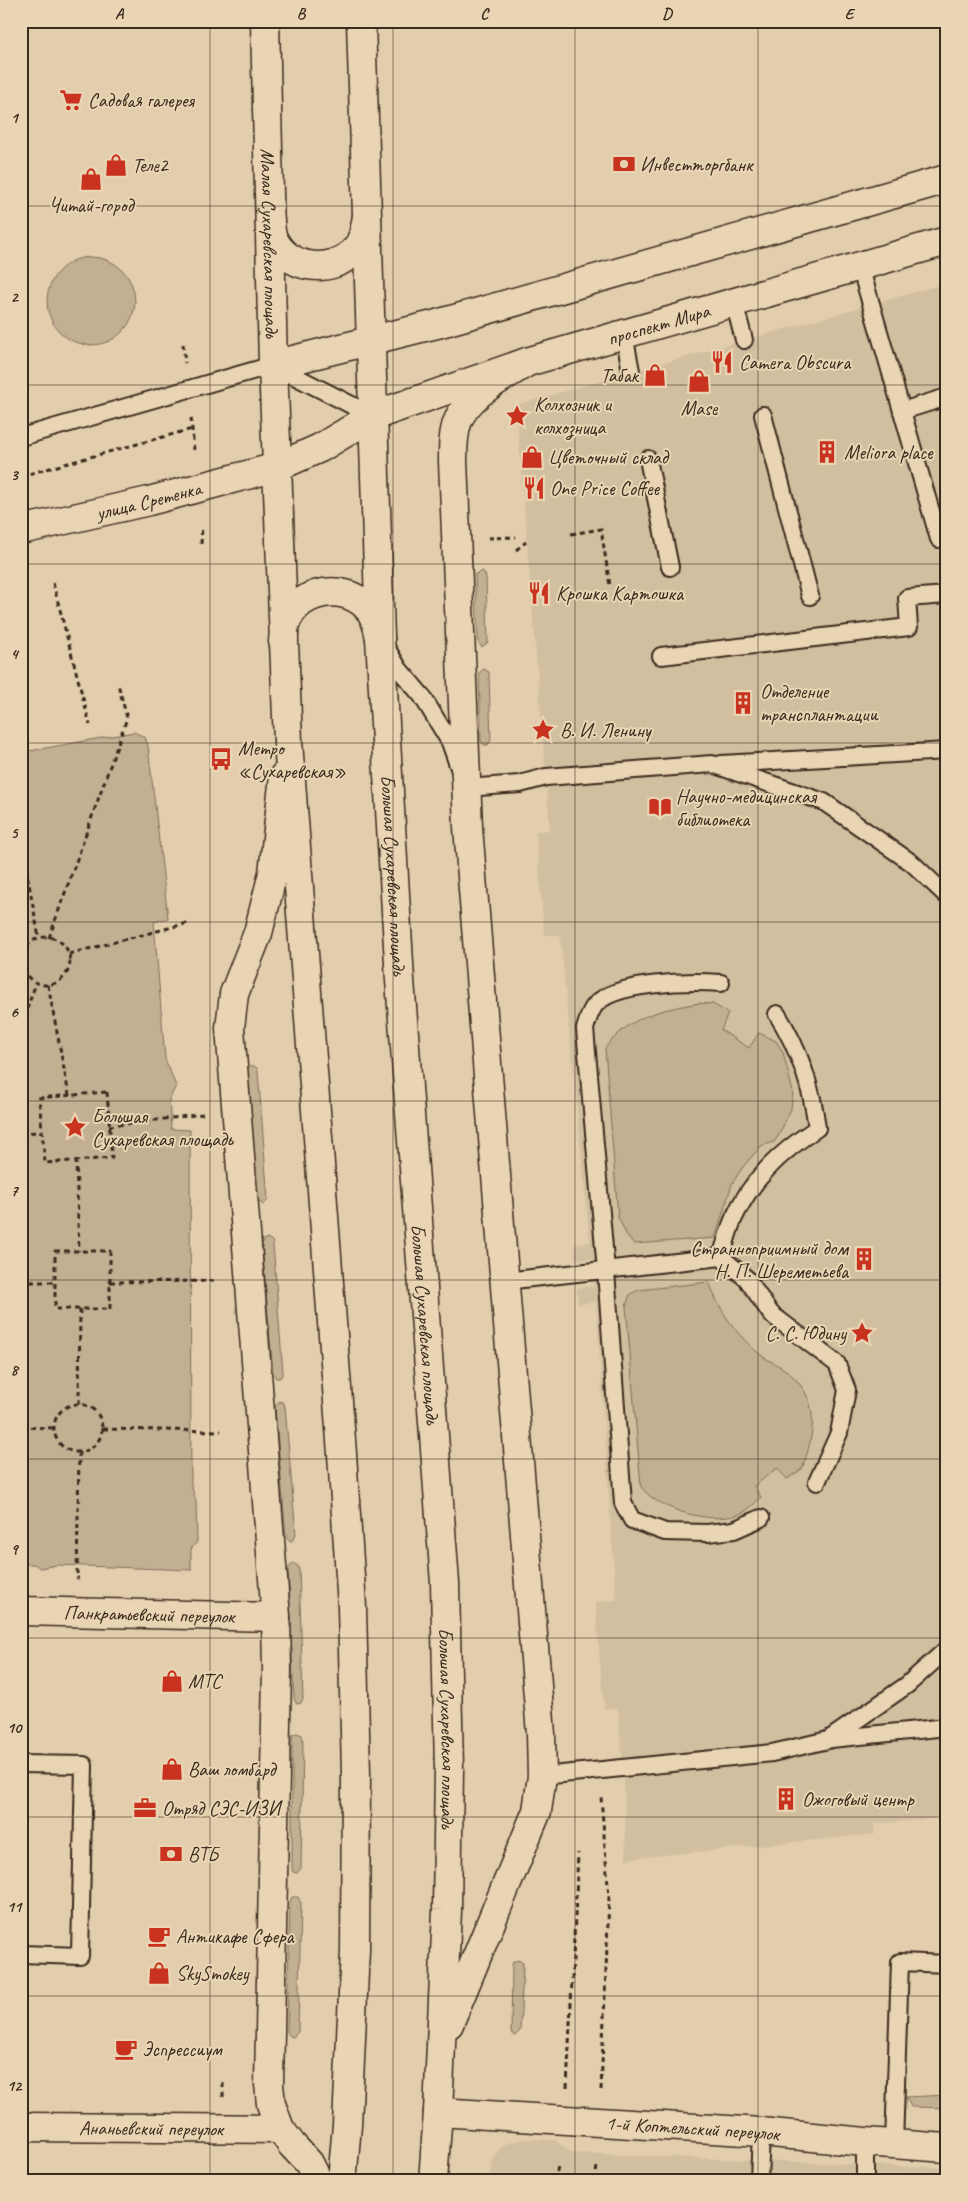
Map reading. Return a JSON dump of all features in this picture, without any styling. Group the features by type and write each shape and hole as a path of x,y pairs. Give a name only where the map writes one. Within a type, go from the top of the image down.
{"main road":[{"name":"Малая Сухаревская площадь","path":"265,21 277,467"},
{"path":"361,21 373,416"},
{"path":"273,365 503,305 947,179"},
{"path":"269,219 272,236 281,250 294,261 311,266 328,266 344,260 356,248 364,233 367,216"},
{"name":"проспект Мира","path":"373,416 527,362 947,241"},
{"path":"442,2039 537,1811 542,1776 541,1734 530,1589 468,827 460,673 454,438 457,422 473,399 527,362"},
{"name":"улица Сретенка","path":"21,530 149,501 277,467 320,448 373,416"},
{"name":"Большая Сухаревская площадь","path":"373,416 380,638 400,980 445,1583 448,1910 433,2181"},
{"path":"277,467 288,742 352,1607 356,1775 355,1950 347,2125 342,2181"},
{"path":"283,642 285,625 293,610 306,598 322,592 339,592 355,597 368,607 376,622 380,638"},
{"path":"288,742 272,873 258,933 234,994 230,1028 276,1617 269,2084 271,2104 280,2129 292,2145 309,2162 318,2181"},
{"name":"Панкратьевский переулок","path":"21,1611 276,1617"},
{"name":"1-й Коптельский переулок","path":"438,2112 762,2132 894,2145 947,2148"},
{"name":"Ананьевский переулок","path":"21,2127 280,2129"}],"lane":[{"path":"860,266 939,539"},
{"path":"734,302 744,340"},
{"path":"624,334 631,371"},
{"path":"21,437 273,365 373,416"},
{"path":"902,411 947,398"},
{"path":"764,415 810,596"},
{"path":"648,459 670,567"},
{"path":"661,656 909,627 907,598 947,594"},
{"path":"380,638 399,669 422,696 450,742 466,788 520,784 546,776 712,764 947,751"},
{"path":"712,764 824,802 912,863 947,896"},
{"path":"721,983 688,981 649,984 612,994 593,1006 585,1030 606,1271 623,1503 632,1520 665,1532 707,1533 734,1530 761,1518"},
{"path":"721,1257 732,1221 746,1197 770,1164 789,1147 817,1128 813,1099 795,1046 777,1014"},
{"path":"505,1281 721,1257 747,1279 771,1314 837,1364 847,1390 840,1433 816,1482"},
{"path":"828,1740 907,1685 947,1649"},
{"path":"542,1776 772,1753 828,1740 947,1727"},
{"path":"21,1764 84,1765 80,1956 21,1954"},
{"path":"894,2145 900,1962 947,1964"},
{"path":"760,2181 762,2132"},
{"path":"865,2142 865,2181"}],"path":[{"path":"183,344 186,368"},
{"path":"190,415 194,450"},
{"path":"21,476 192,429"},
{"path":"201,544 202,526"},
{"path":"571,534 601,529 610,586"},
{"path":"494,532 494,538"},
{"path":"516,550 526,542"},
{"path":"53,583 90,725"},
{"path":"49,938 127,718 118,684"},
{"path":"21,840 39,938"},
{"path":"69,954 188,923"},
{"path":"39,938 49,938 63,944 69,954 70,961 66,975 55,984 48,986 36,984 26,975 22,964 22,957 26,948 39,938"},
{"path":"21,1026 36,984"},
{"path":"48,986 69,1095"},
{"path":"107,1092 112,1158 45,1163 40,1098 69,1095 107,1092"},
{"path":"109,1126 206,1114"},
{"path":"21,1133 42,1132"},
{"path":"76,1160 79,1251"},
{"path":"54,1251 79,1251 110,1251 110,1309 55,1309 54,1251"},
{"path":"110,1282 216,1281"},
{"path":"21,1282 55,1282"},
{"path":"79,1404 80,1309"},
{"path":"79,1404 92,1408 98,1414 102,1428 101,1438 95,1445 88,1451 79,1452 68,1450 61,1446 56,1438 54,1428 56,1419 61,1411 69,1406 79,1404"},
{"path":"21,1427 54,1428"},
{"path":"102,1428 221,1431"},
{"path":"79,1452 77,1578 87,1578"},
{"path":"600,1771 609,1898 601,2093"},
{"path":"567,2091 578,1853"},
{"path":"556,2181 558,2164"},
{"path":"595,2181 597,2166"}],"shaded area":[{"path":"91,257 108,260 116,264 128,276 132,284 135,301 132,318 128,326 116,338 108,342 91,345 74,342 66,338 54,326 50,318 47,301 50,284 54,276 66,264 74,260"},
{"path":"947,283 947,1817 874,1824 875,1834 626,1859 624,1782 618,1709 604,1709 595,1602 616,1600 596,1302 578,1304 577,1288 594,1286 592,1259 575,1260 574,1244 590,1242 560,935 544,935 536,831 550,830 516,405"},
{"path":"483,571 486,577 488,642 482,647 478,642 475,574"},
{"path":"484,669 489,672 491,740 488,745 484,745 481,741 479,673"},
{"path":"134,732 145,737 148,746 168,918 154,922 165,1059 176,1086 169,1100 171,1129 190,1130 191,1485 196,1501 197,1542 191,1549 191,1570 57,1565 40,1568 34,1564 21,1564 21,769 24,752"},
{"path":"699,1003 713,1004 728,1013 721,1030 749,1048 759,1033 776,1041 783,1052 793,1092 791,1109 774,1142 761,1146 742,1168 732,1184 715,1238 634,1244 627,1236 618,1217 605,1048 625,1028 636,1021 672,1008"},
{"path":"252,1065 258,1071 268,1200 263,1205 258,1200 247,1069"},
{"path":"267,1238 273,1244 283,1373 280,1378 276,1378 273,1373 262,1244 263,1240"},
{"path":"709,1282 718,1303 737,1332 753,1349 785,1370 799,1383 806,1394 812,1417 810,1442 802,1469 787,1479 777,1468 754,1486 761,1497 747,1510 737,1515 713,1518 685,1513 671,1508 649,1495 641,1487 626,1306 630,1294 639,1290"},
{"path":"279,1401 284,1403 285,1407 296,1535 292,1541 288,1540 286,1536 275,1407"},
{"path":"293,1563 299,1569 303,1699 300,1704 296,1703 294,1699 288,1569"},
{"path":"297,1733 302,1735 303,1739 301,1868 297,1873 293,1872 292,1868 292,1735"},
{"path":"292,1897 298,1897 301,1903 298,2032 293,2037 287,2032 290,1902"},
{"path":"518,1960 523,1963 523,1966 520,2031 515,2036 511,2033 512,1965 513,1962"},
{"path":"947,2095 947,2108 911,2107 906,2097"},
{"path":"523,2139 555,2140 572,2153 947,2168 947,2181 488,2181 494,2157 499,2150 505,2144"}],"place":[{"name":"Садовая галерея","path":"71,100"},
{"name":"Инвестторгбанк","path":"624,164"},
{"name":"Теле2","path":"116,165"},
{"name":"Читай-город","path":"91,179"},
{"name":"Camera Obscura","path":"722,362"},
{"name":"Табак","path":"655,375"},
{"name":"Mase","path":"699,381"},
{"name":"Колхозник и колхозница","path":"517,416"},
{"name":"Meliora place","path":"827,452"},
{"name":"Цветочный склад","path":"532,457"},
{"name":"One Price Coffee","path":"534,488"},
{"name":"Крошка Картошка","path":"539,593"},
{"name":"Отделение трансплантации","path":"743,703"},
{"name":"В. И. Ленину","path":"543,730"},
{"name":"Метро «Сухаревская»","path":"221,759"},
{"name":"Научно-медицинская библиотека","path":"660,807"},
{"name":"Большая Сухаревская площадь","path":"75,1127"},
{"name":"Странноприимный дом Н. П. Шереметьева","path":"864,1259"},
{"name":"С. С. Юдину","path":"862,1333"},
{"name":"МТС","path":"172,1681"},
{"name":"Ваш ломбард","path":"172,1769"},
{"name":"Ожоговый центр","path":"786,1799"},
{"name":"Отряд СЭС-ИЗИ","path":"145,1808"},
{"name":"ВТБ","path":"171,1854"},
{"name":"Антикафе Сфера","path":"159,1936"},
{"name":"SkySmokey","path":"159,1973"},
{"name":"Эспрессиум","path":"126,2049"}]}
